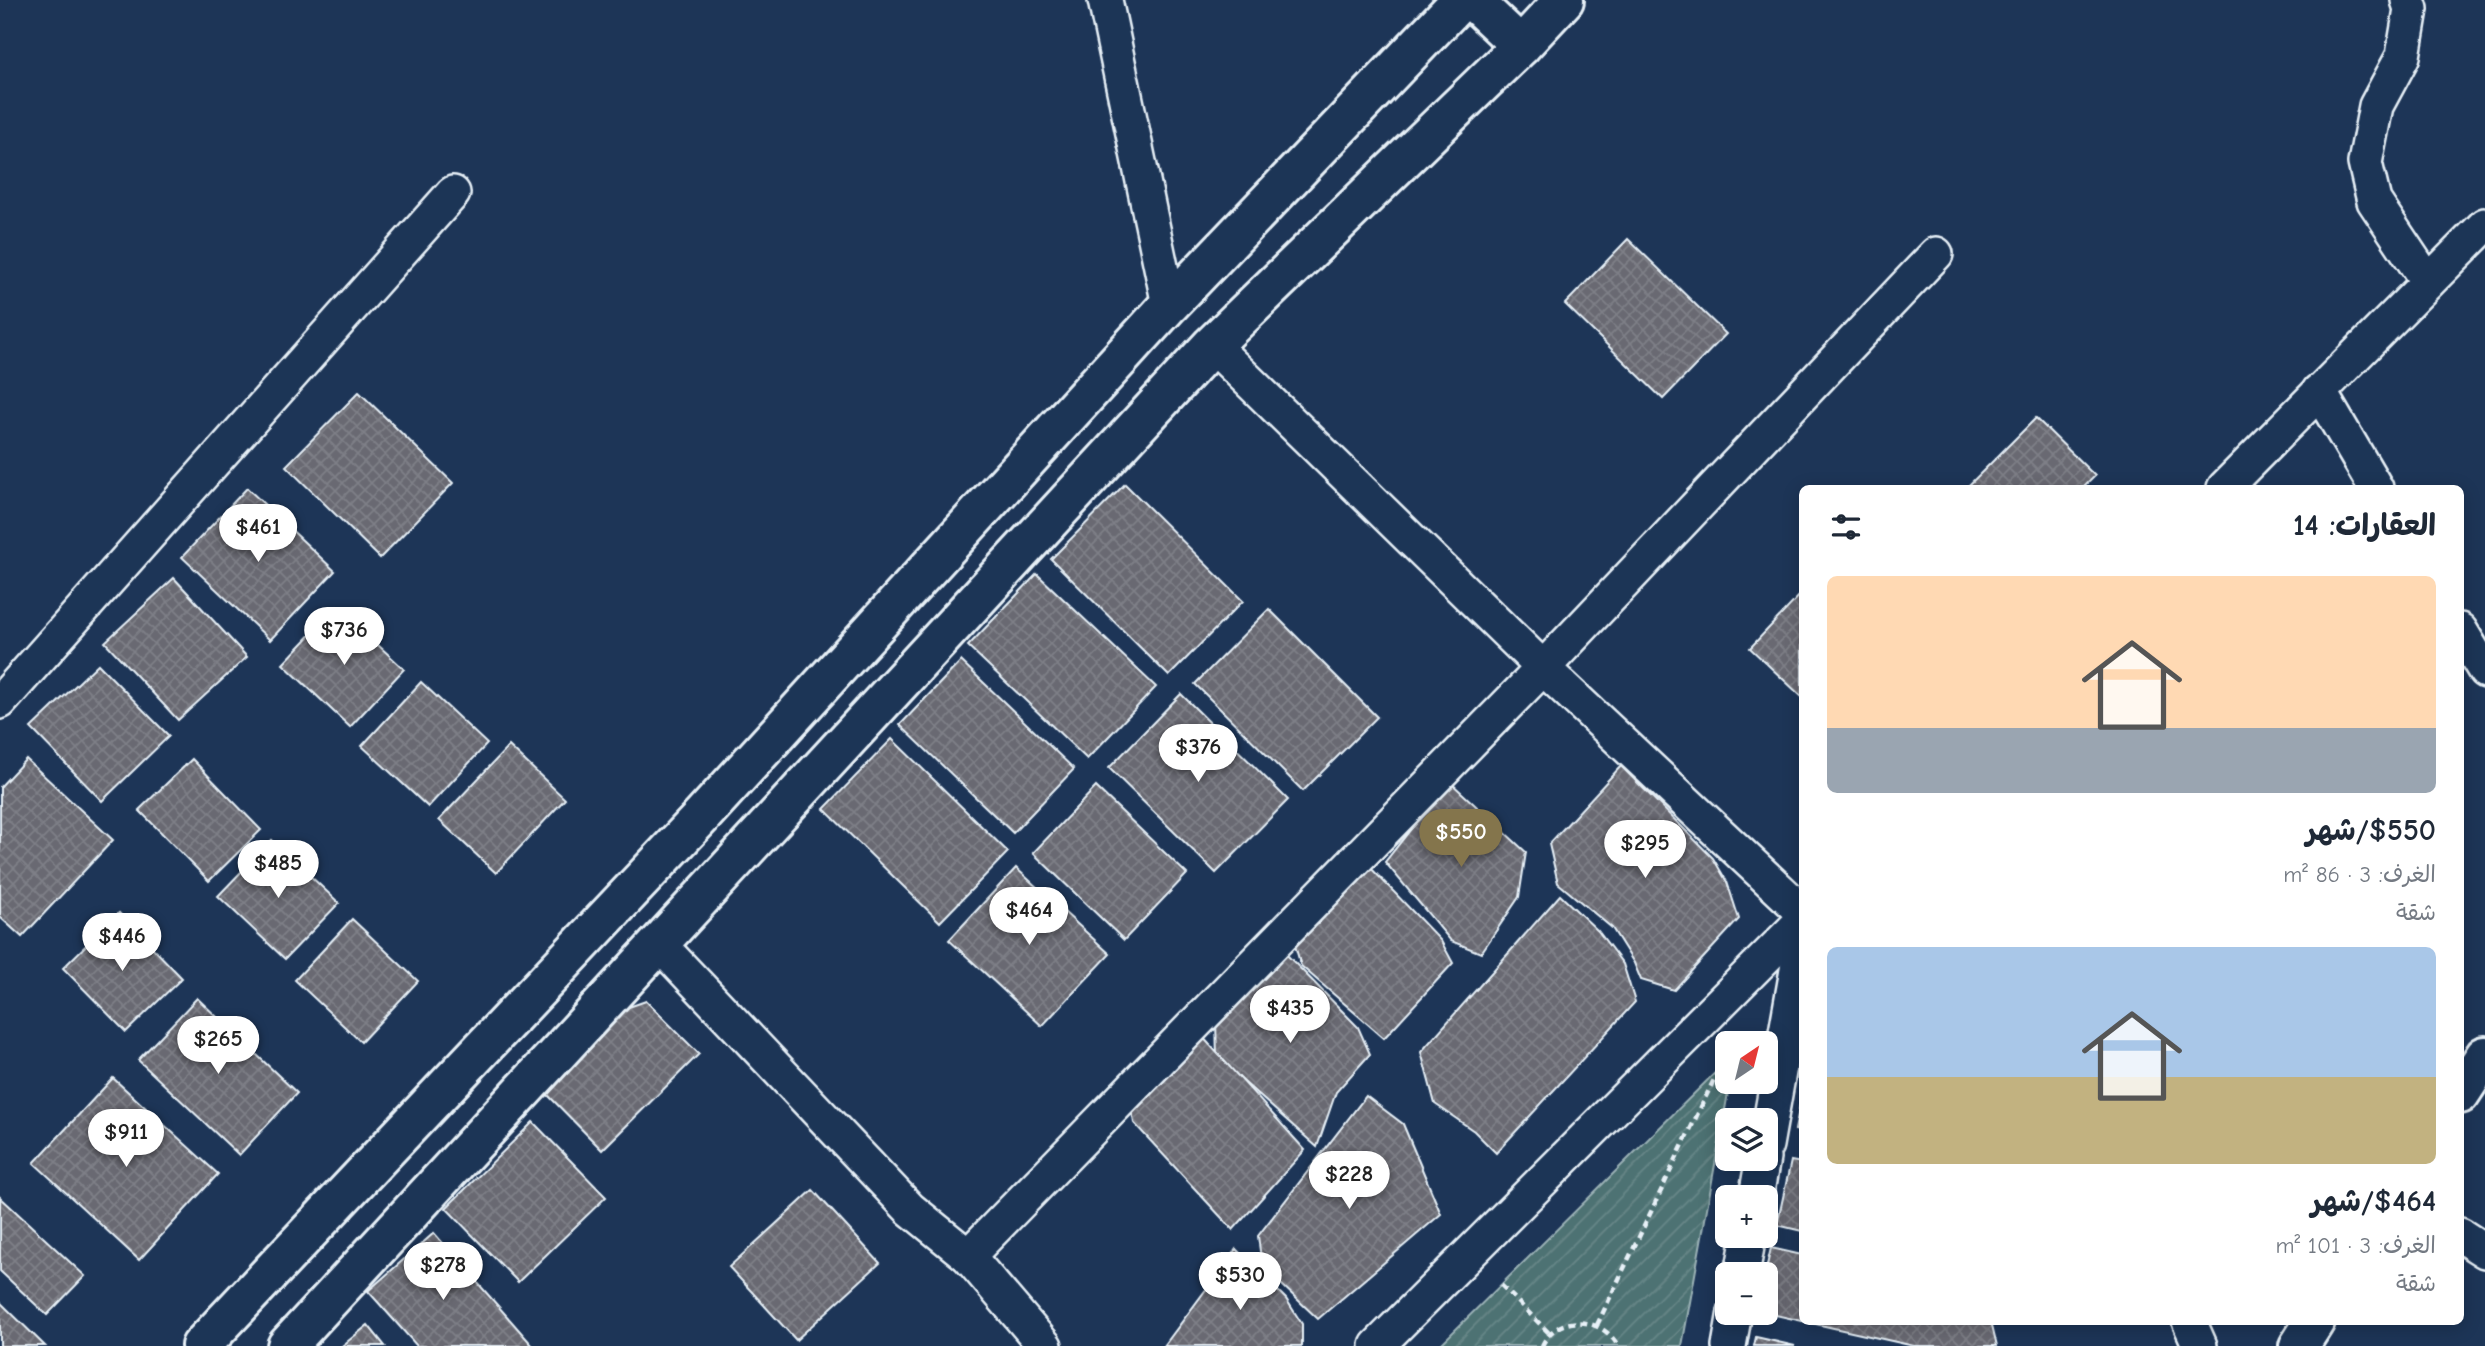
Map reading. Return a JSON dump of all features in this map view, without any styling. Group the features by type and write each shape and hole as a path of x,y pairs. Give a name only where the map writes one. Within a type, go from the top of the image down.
{"main road":[{"path":"201,1346 702,816 1169,305 1461,0"},
{"path":"1472,0 1521,46"},
{"path":"287,1346 1212,345 1521,46 1564,0"},
{"path":"2464,1088 2485,1056"},
{"path":"2299,1346 2312,1325"}],"street":[{"path":"1105,0 1169,305"},
{"path":"2408,0 2411,9 2403,56 2376,106 2365,163 2374,201 2428,282"},
{"path":"0,702 453,193"},
{"path":"2227,485 2485,225"},
{"path":"968,1256 1543,668 1936,254"},
{"path":"1212,345 1543,668 1799,908"},
{"path":"2319,391 2374,485"},
{"path":"2464,636 2485,671"},
{"path":"1377,1346 1799,924"},
{"path":"660,944 910,1209 968,1256 1045,1346"},
{"path":"1773,1108 1799,959"},
{"path":"2464,1238 2485,1251"},
{"path":"1729,1346 1733,1325"},
{"path":"2191,1325 2200,1346"}],"path":[{"path":"1597,1325 1715,1077"},
{"path":"1501,1285 1550,1334"},
{"path":"1542,1346 1550,1334 1568,1323 1582,1322 1597,1325 1608,1332 1618,1346"}],"green space":[{"path":"1715,1073 1715,1094 1728,1094 1725,1108 1715,1108 1715,1164 1682,1346 1439,1346"}],"building":[{"path":"1628,239 1726,334 1663,399 1565,304"},
{"path":"359,392 453,483 380,558 286,466"},
{"path":"2036,418 2095,476 2086,485 1969,485"},
{"path":"1125,484 1243,601 1169,676 1051,559"},
{"path":"247,488 335,571 270,640 182,557"},
{"path":"1037,574 1156,687 1087,759 968,646"},
{"path":"174,578 247,657 178,720 105,642"},
{"path":"1799,596 1799,694 1750,648"},
{"path":"337,607 404,669 350,727 283,664"},
{"path":"1269,609 1377,717 1303,791 1195,684"},
{"path":"961,661 1074,769 1013,833 900,725"},
{"path":"98,664 169,736 102,801 31,728"},
{"path":"421,682 487,744 428,807 362,746"},
{"path":"1181,694 1288,800 1216,873 1109,768"},
{"path":"892,739 1008,852 940,922 824,809"},
{"path":"509,746 565,799 496,873 439,820"},
{"path":"26,759 113,840 22,937 0,917 0,787"},
{"path":"192,759 261,830 209,881 139,810"},
{"path":"1621,766 1713,858 1727,882 1739,919 1674,990 1641,980 1634,963 1612,928 1558,883 1549,844"},
{"path":"1449,781 1526,852 1519,897 1481,953 1451,941 1385,862"},
{"path":"1096,787 1187,874 1124,940 1033,853"},
{"path":"272,840 339,903 285,959 218,896"},
{"path":"1367,864 1441,941 1453,963 1384,1038 1301,966 1294,942"},
{"path":"1016,868 1110,954 1042,1026 949,940"},
{"path":"1560,895 1598,931 1623,964 1635,1002 1496,1153 1474,1131 1435,1104 1421,1052"},
{"path":"119,913 182,978 126,1032 63,968"},
{"path":"352,919 418,981 361,1042 295,980"},
{"path":"1283,951 1358,1027 1370,1054 1336,1092 1317,1147 1217,1058 1216,1019"},
{"path":"197,998 297,1093 239,1155 138,1060"},
{"path":"646,1001 699,1054 602,1150 541,1088 620,1010"},
{"path":"1200,1034 1305,1150 1233,1230 1134,1123 1131,1106"},
{"path":"113,1078 218,1174 139,1260 34,1163"},
{"path":"1366,1096 1403,1124 1441,1214 1318,1319 1262,1266 1258,1236"},
{"path":"1799,1109 1799,1131 1795,1130"},
{"path":"533,1122 606,1197 518,1282 446,1208"},
{"path":"1791,1161 1799,1162 1799,1230 1778,1225"},
{"path":"813,1190 880,1263 796,1340 729,1267"},
{"path":"0,1197 85,1276 47,1315 0,1271"},
{"path":"434,1233 533,1346 417,1346 368,1291"},
{"path":"1771,1248 1799,1254 1799,1320 1778,1316 1778,1262 1768,1262"},
{"path":"1236,1249 1286,1299 1302,1324 1302,1346 1164,1346"},
{"path":"0,1302 45,1346 0,1346"},
{"path":"368,1325 385,1346 342,1346"},
{"path":"1820,1325 1992,1325 1997,1346 1914,1346"},
{"path":"1756,1337 1795,1346 1754,1346"}]}
